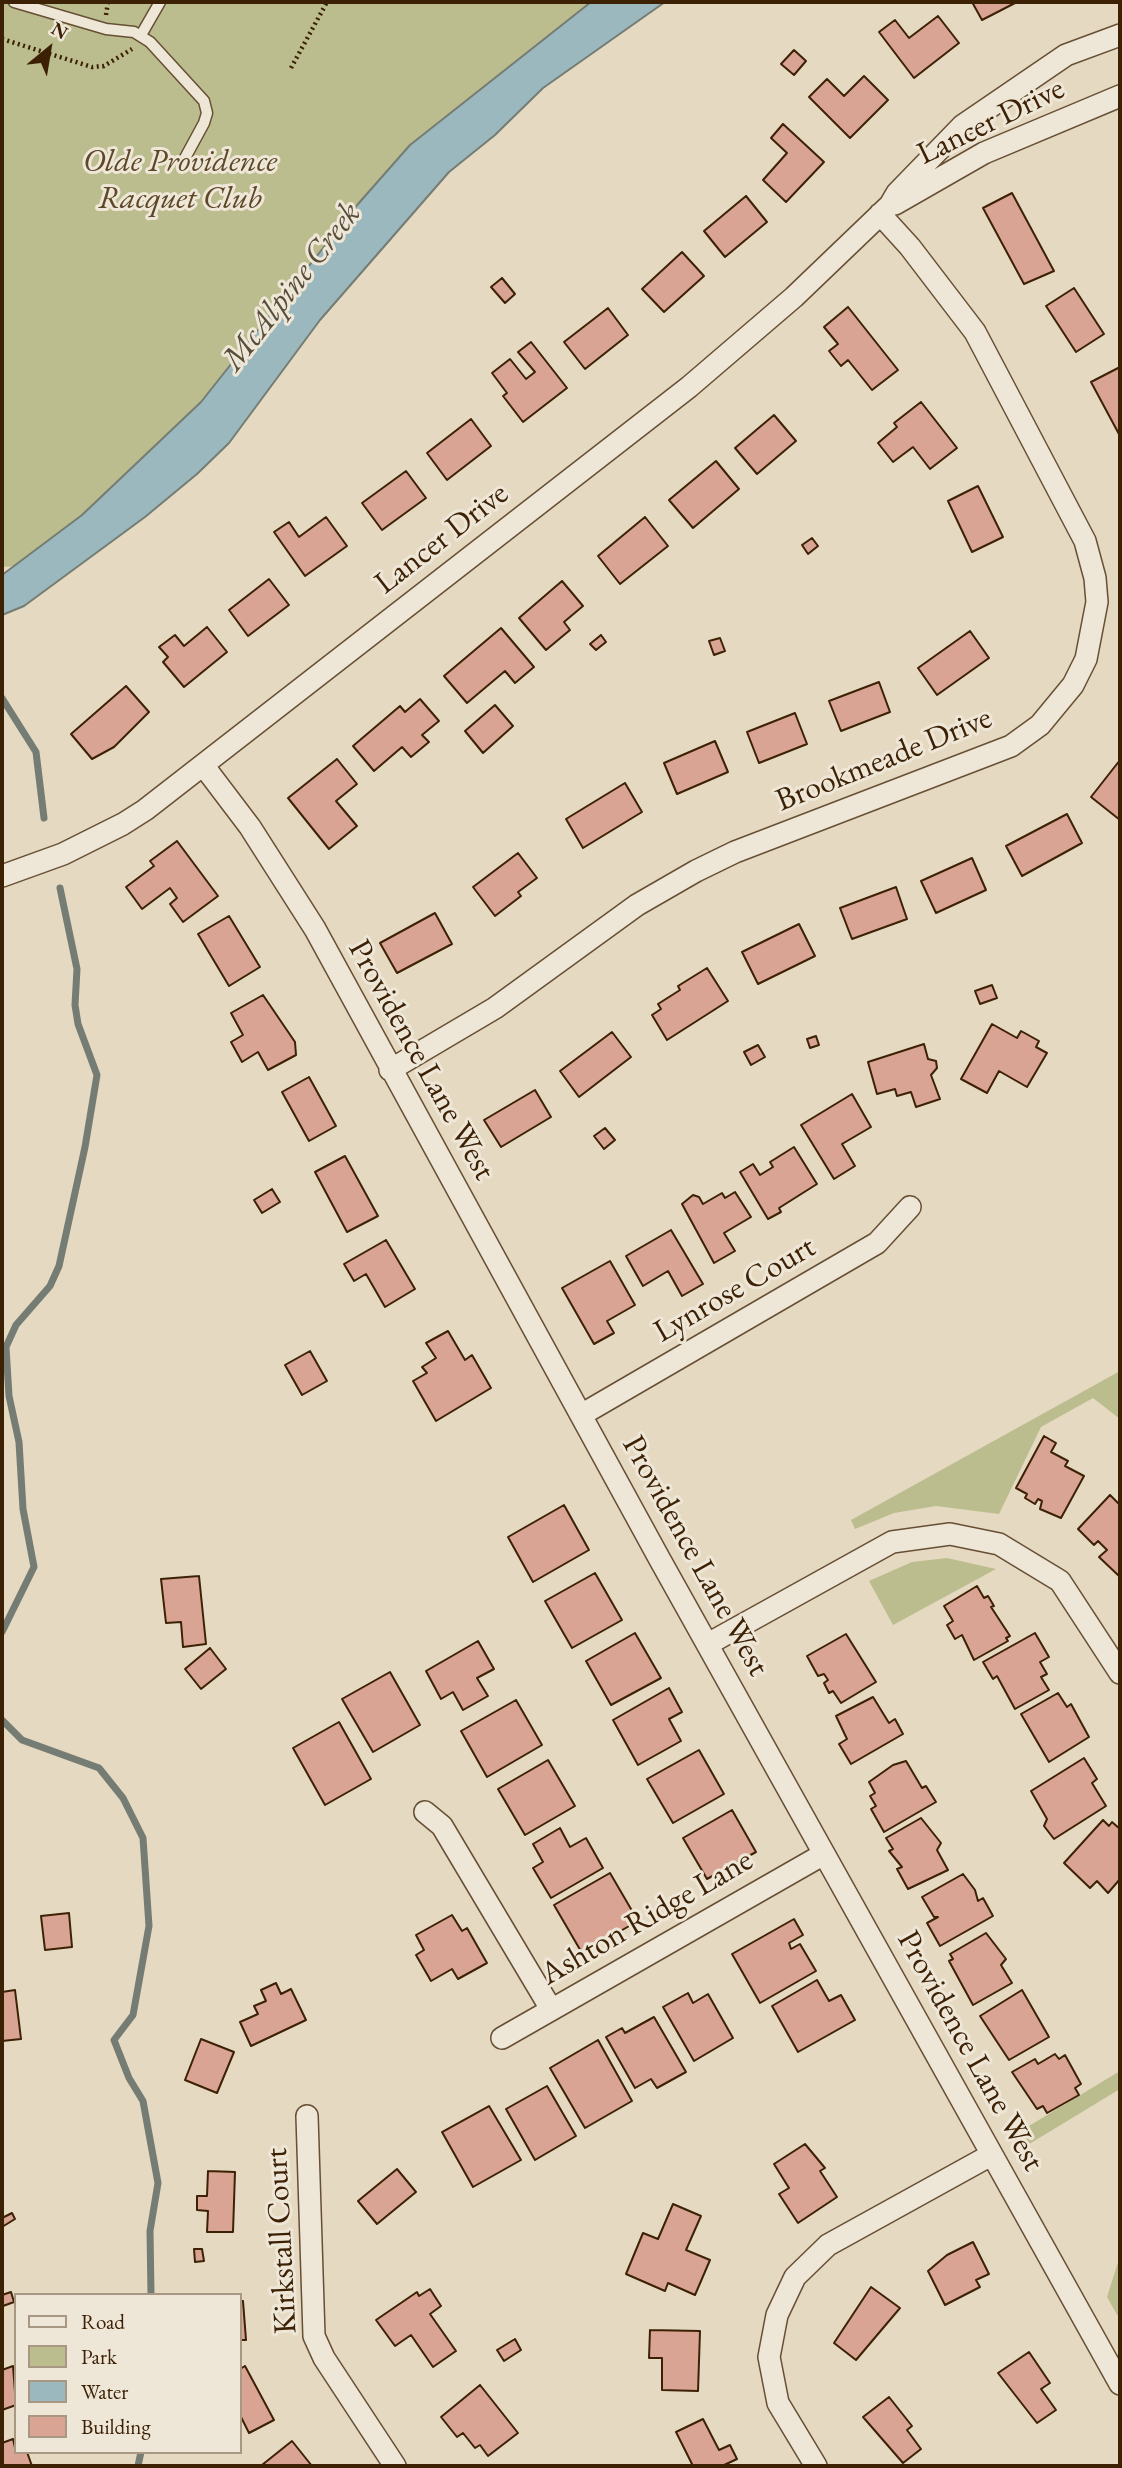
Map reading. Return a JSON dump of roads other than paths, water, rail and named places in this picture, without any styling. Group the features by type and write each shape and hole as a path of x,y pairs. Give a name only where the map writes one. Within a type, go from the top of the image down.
{"street":[{"name":"Lancer Drive","path":"2,876 63,854 123,824 203,765 689,387 794,297 885,210 897,193 962,126 1066,55 1120,35"},
{"name":"Lancer Drive","path":"885,210 984,153 1120,96"},
{"name":"Brookmeade Drive","path":"390,1070 495,1008 636,905 696,871 735,852 1011,746 1040,725 1073,685 1086,659 1097,603 1096,578 1085,541 975,332 885,210"},
{"name":"Providence Lane West","path":"203,765 250,827 315,929 390,1070 1120,2384"},
{"name":"Lynrose Court","path":"581,1415 877,1243 910,1207"},
{"path":"708,1644 892,1542 950,1534 999,1544 1060,1581 1120,1673"},
{"path":"425,1812 442,1826 551,2009"},
{"name":"Ashton Ridge Lane","path":"502,2038 824,1854"},
{"name":"Kirkstall Court","path":"307,2116 314,2336 395,2466"},
{"path":"816,2466 785,2418 774,2389 770,2342 777,2315 789,2287 814,2256 828,2245 991,2155"}],"lane":[{"path":"14,2 106,29 141,35 204,101 207,113 204,123 185,158"},
{"path":"141,35 160,2"}],"water":[{"path":"591,2 665,2 543,88 495,135 449,172 320,320 229,443 197,474 145,517 24,606 2,615 2,575 82,515 201,402 358,204 410,145"}],"waterway":[{"path":"2,698 36,752 44,818"},
{"path":"2,1632 34,1567 23,1509 19,1442 9,1396 6,1347 16,1325 50,1286 59,1266 85,1147 97,1075 78,1024 75,1005 77,969 60,888"},
{"path":"2,1720 22,1740 99,1768 123,1798 143,1838 149,1926 133,2015 114,2040 129,2078 143,2101 158,2183 150,2231 151,2293"},
{"path":"138,2466 141,2454"}],"park label":[{"name":"Olde Providence Racquet Club","path":"180,180"}],"water label":[{"name":"McAlpine Creek","path":"292,287"}]}
